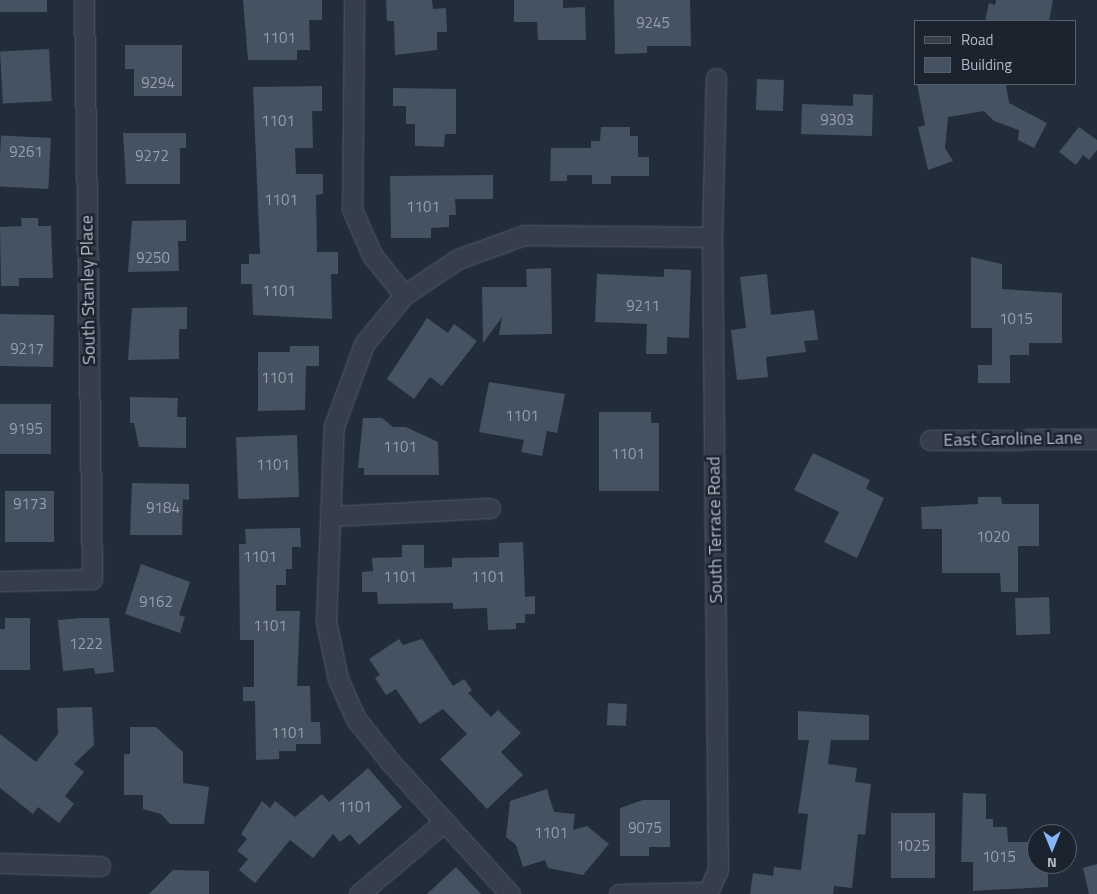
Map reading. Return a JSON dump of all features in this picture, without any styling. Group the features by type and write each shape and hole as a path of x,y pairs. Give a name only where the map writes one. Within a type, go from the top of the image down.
{"street":[{"name":"South Stanley Place","path":"0,581 92,580 84,0"},
{"path":"354,0 352,209 372,255 404,295"},
{"name":"South Terrace Road","path":"619,894 708,892 718,870 712,237 716,78"},
{"path":"510,894 444,822 356,719 338,679 326,621 332,516 334,426 364,344 404,295 458,259 524,235 712,237"},
{"name":"East Caroline Lane","path":"930,440 1097,438"},
{"path":"332,516 490,508"},
{"path":"359,894 444,822"},
{"path":"0,863 100,866"}],"building":[{"path":"0,0 47,0 47,12 0,12"},
{"path":"243,0 322,0 322,20 309,20 310,50 297,50 297,60 248,60"},
{"path":"386,0 432,0 433,9 446,8 447,32 437,32 437,50 395,55 394,21 387,21"},
{"path":"514,0 563,0 563,8 585,7 586,40 538,40 537,22 514,22"},
{"path":"614,0 690,0 691,46 647,46 647,53 615,54"},
{"path":"996,0 1053,0 1049,20 985,20 989,3 995,5"},
{"path":"125,45 182,45 182,96 134,96 134,69 125,69"},
{"path":"49,49 52,101 3,103 0,52"},
{"path":"757,79 784,80 783,111 756,110"},
{"path":"917,85 1006,85 1009,103 1047,123 1034,148 1018,140 1019,130 994,121 984,111 948,117 945,148 953,161 928,170 918,127 925,125"},
{"path":"322,86 322,111 312,111 313,148 295,148 296,174 323,174 323,194 316,195 317,252 338,252 338,274 331,274 332,319 253,315 252,284 241,284 241,264 249,264 249,254 260,254 253,87"},
{"path":"393,88 456,89 456,134 445,134 444,147 415,146 415,124 406,124 406,106 393,106"},
{"path":"853,94 873,95 872,136 801,134 802,104 853,106"},
{"path":"601,127 630,127 630,136 638,136 638,157 649,157 649,176 611,176 611,184 592,184 592,175 567,175 567,181 550,181 551,148 591,148 591,141 600,141"},
{"path":"1079,127 1097,140 1097,150 1089,160 1083,155 1076,165 1059,152"},
{"path":"123,133 186,133 186,148 180,148 180,184 126,184"},
{"path":"1,135 51,138 48,189 0,186"},
{"path":"493,175 493,199 455,199 456,215 449,215 449,227 431,228 431,238 391,238 390,176"},
{"path":"21,218 38,218 38,226 51,226 53,278 19,278 19,286 1,286 0,227 22,226"},
{"path":"186,220 186,241 178,241 179,271 128,272 132,221"},
{"path":"971,257 1002,264 1002,289 1062,293 1062,343 1029,343 1029,355 1010,355 1010,383 978,383 978,365 992,365 992,328 971,328"},
{"path":"551,268 552,334 499,335 502,317 483,343 482,287 527,287 526,269"},
{"path":"664,269 691,270 689,338 667,337 667,354 646,354 647,324 595,322 597,274 664,277"},
{"path":"767,274 771,315 814,310 818,340 804,341 806,352 766,357 768,377 737,380 731,330 746,328 740,277"},
{"path":"187,307 187,329 179,329 179,359 128,360 132,308"},
{"path":"0,314 54,315 53,367 0,366"},
{"path":"427,318 448,333 454,324 477,341 442,386 430,377 414,399 387,379"},
{"path":"290,346 319,346 319,366 306,366 305,410 258,411 258,352 290,352"},
{"path":"489,382 565,394 557,433 547,431 542,456 521,452 524,440 479,432"},
{"path":"130,397 178,398 177,417 186,417 186,448 139,447 134,423 130,423"},
{"path":"0,404 51,404 51,454 0,454"},
{"path":"599,412 651,412 651,423 659,423 659,491 599,491"},
{"path":"363,418 382,418 393,427 406,427 438,442 439,475 364,475 364,468 358,468"},
{"path":"297,435 299,497 238,499 236,437"},
{"path":"813,453 870,480 866,489 884,498 857,558 824,542 839,512 794,490"},
{"path":"132,483 189,484 189,500 183,499 182,535 130,535"},
{"path":"5,491 54,491 54,542 5,542"},
{"path":"978,497 1001,497 1002,504 1039,504 1039,546 1018,546 1018,592 1001,592 1000,573 942,573 942,529 922,529 921,507 978,504"},
{"path":"300,528 301,547 292,547 292,569 286,569 286,585 276,585 276,611 300,611 297,686 310,686 311,722 320,722 321,744 296,744 296,751 279,751 279,759 256,760 255,701 243,701 243,687 254,687 254,640 240,640 239,544 246,544 245,529"},
{"path":"523,542 525,597 535,596 535,614 525,614 525,623 516,623 516,629 488,630 487,608 453,609 453,603 378,604 377,592 362,592 362,572 373,571 372,558 402,557 402,545 424,545 424,568 452,567 452,558 499,557 499,543"},
{"path":"141,564 190,582 179,615 185,617 180,633 125,614"},
{"path":"1049,597 1050,634 1016,635 1015,598"},
{"path":"5,618 30,618 30,670 0,670 0,629 5,629"},
{"path":"109,618 114,672 95,674 94,668 63,671 58,620"},
{"path":"399,639 403,645 422,639 453,686 464,679 472,690 468,693 491,717 498,710 521,733 501,752 523,775 487,809 440,759 467,734 443,709 420,724 396,689 386,695 375,678 380,675 369,659"},
{"path":"608,703 627,704 626,726 607,725"},
{"path":"92,707 94,745 74,764 84,772 65,796 74,804 59,823 38,807 33,814 0,788 0,734 36,762 58,734 57,708"},
{"path":"798,711 869,715 869,740 831,740 828,764 857,768 855,782 871,784 865,835 858,834 852,888 834,886 833,894 750,894 753,873 773,876 774,867 801,870 808,814 798,813 809,740 798,740"},
{"path":"130,727 156,727 183,752 183,783 209,787 204,824 170,824 161,814 143,809 143,795 124,795 124,754 130,754"},
{"path":"368,768 402,807 359,845 350,834 340,842 333,834 313,858 290,840 255,883 239,870 248,859 237,851 247,839 241,834 262,801 270,808 275,801 295,817 322,794 329,802"},
{"path":"547,789 554,812 575,814 573,830 587,826 609,844 583,875 548,868 545,860 523,867 516,845 506,837 510,801"},
{"path":"963,793 986,794 986,819 993,819 993,827 1007,827 1008,842 1027,842 1027,874 1048,874 1048,887 973,891 973,862 961,862"},
{"path":"643,800 670,800 670,847 649,847 649,856 620,856 620,808"},
{"path":"891,813 935,813 935,878 891,878"},
{"path":"1097,864 1097,894 1089,894 1083,868"},
{"path":"456,867 481,894 427,894"},
{"path":"173,870 209,871 209,894 149,894"}]}
